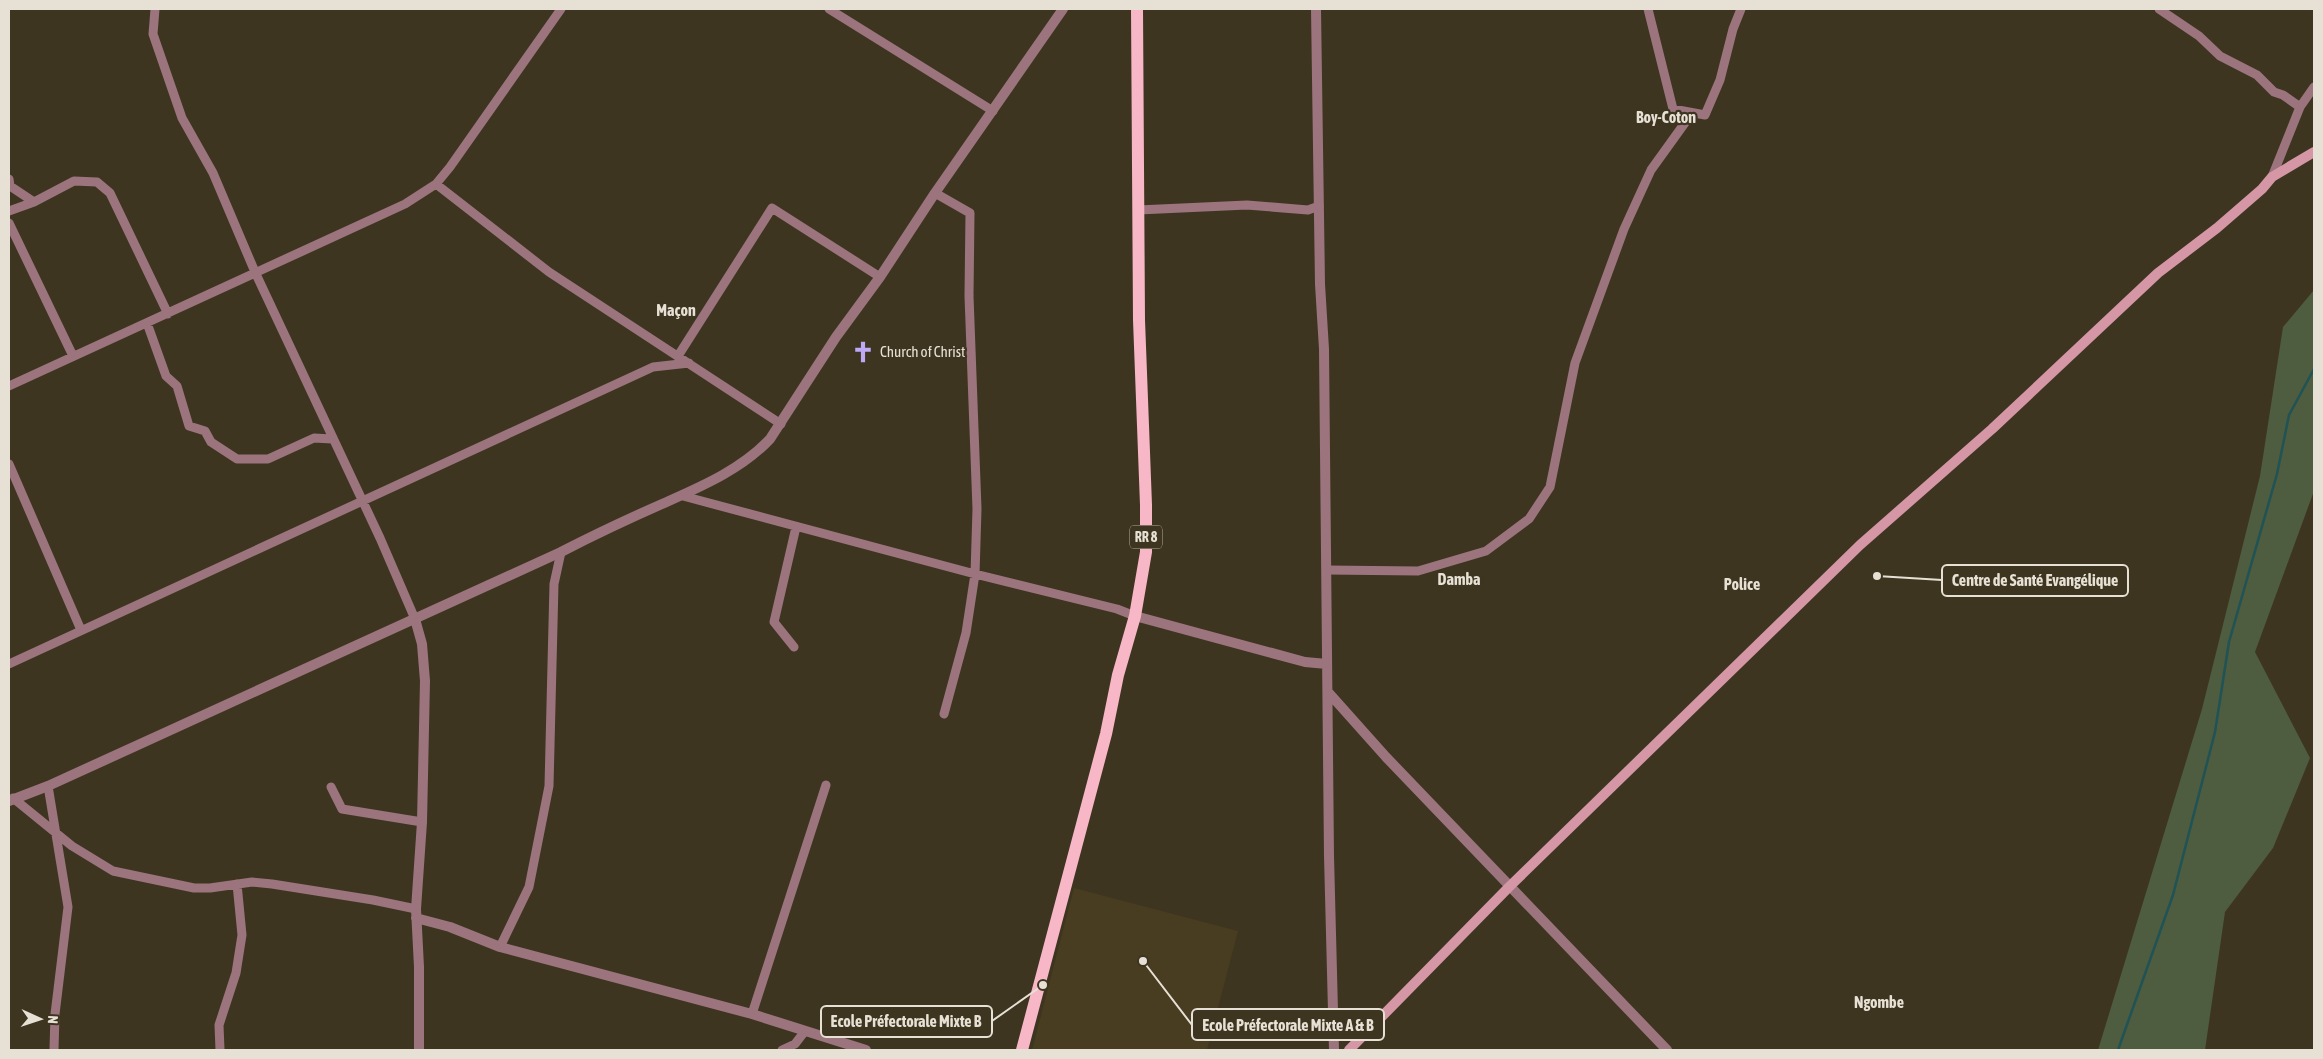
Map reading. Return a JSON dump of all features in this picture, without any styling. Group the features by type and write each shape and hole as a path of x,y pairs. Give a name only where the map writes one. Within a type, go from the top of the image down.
{"main road":[{"name":"RR 8","path":"1022,1050 1135,616 1146,543 1138,320 1137,9"},
{"path":"1349,1050 1509,887 1860,545 1992,429 2158,273 2217,228 2262,189 2272,177 2314,152"}],"street":[{"path":"156,9 153,34 182,118 213,173 332,439 380,538 415,619 422,644 425,681 422,822 416,914 420,967 418,1050"},
{"path":"9,386 405,204 436,184 560,9"},
{"path":"829,9 994,111"},
{"path":"11,800 48,786 561,552 598,532 683,496 758,453 781,424 836,337 880,277 935,193 994,111 1063,9"},
{"path":"1316,9 1334,1050"},
{"path":"1648,9 1673,109 1705,115 1720,80 1733,29 1741,9"},
{"path":"2159,9 2199,36 2220,56 2257,75 2274,92 2300,107"},
{"path":"2272,177 2300,107 2314,87"},
{"path":"1327,570 1418,571 1486,551 1529,518 1550,487 1575,363 1624,230 1651,170 1692,113"},
{"path":"9,211 34,202 74,181 97,182 110,193 168,314"},
{"path":"436,184 549,272 781,424"},
{"path":"9,185 34,202"},
{"path":"935,193 970,213 969,296 977,509 975,574 966,633 944,714"},
{"path":"1138,210 1248,205 1308,210 1319,206"},
{"path":"678,356 772,208 880,277"},
{"path":"9,223 73,356"},
{"path":"147,323 166,376 177,386 189,426 205,432 211,442 237,458 268,459 314,438 332,439"},
{"path":"9,664 654,367 689,363"},
{"path":"9,464 81,630"},
{"path":"683,496 1117,610 1305,662 1327,664"},
{"path":"794,647 774,622 796,527"},
{"path":"500,947 530,888 549,786 554,584 561,552"},
{"path":"1328,692 1386,757 1509,887 1667,1050"},
{"path":"48,786 68,907 55,1014 54,1050"},
{"path":"752,1014 826,786"},
{"path":"331,787 342,810 422,822"},
{"path":"11,800 56,834 113,871 194,888 252,882 373,900 416,914 500,947 752,1014 866,1050"},
{"path":"220,1050 219,1025 236,973 242,935 237,884"},
{"path":"782,1050 795,1044 805,1032"}],"shaded area":[{"path":"1074,888 1238,931 1207,1050 1032,1050"}],"green space":[{"path":"2314,290 2314,491 2255,652 2310,758 2273,848 2225,912 2205,1050 2098,1050 2202,709 2260,476 2283,327"}],"waterway":[{"path":"2118,1050 2173,895 2215,732 2229,642 2277,474 2289,415 2314,369"}],"place":[{"name":"Church of Christ","path":"863,352"},
{"name":"Centre de Santé Evangélique","path":"1877,576"},
{"name":"Ecole Préfectorale Mixte A & B","path":"1143,961"},
{"name":"Ecole Préfectorale Mixte B","path":"1043,985"}],"district":[{"name":"Boy-Coton","path":"1666,117"},
{"name":"Maçon","path":"676,310"},
{"name":"Damba","path":"1459,579"},
{"name":"Police","path":"1742,584"},
{"name":"Ngombe","path":"1879,1002"}]}
